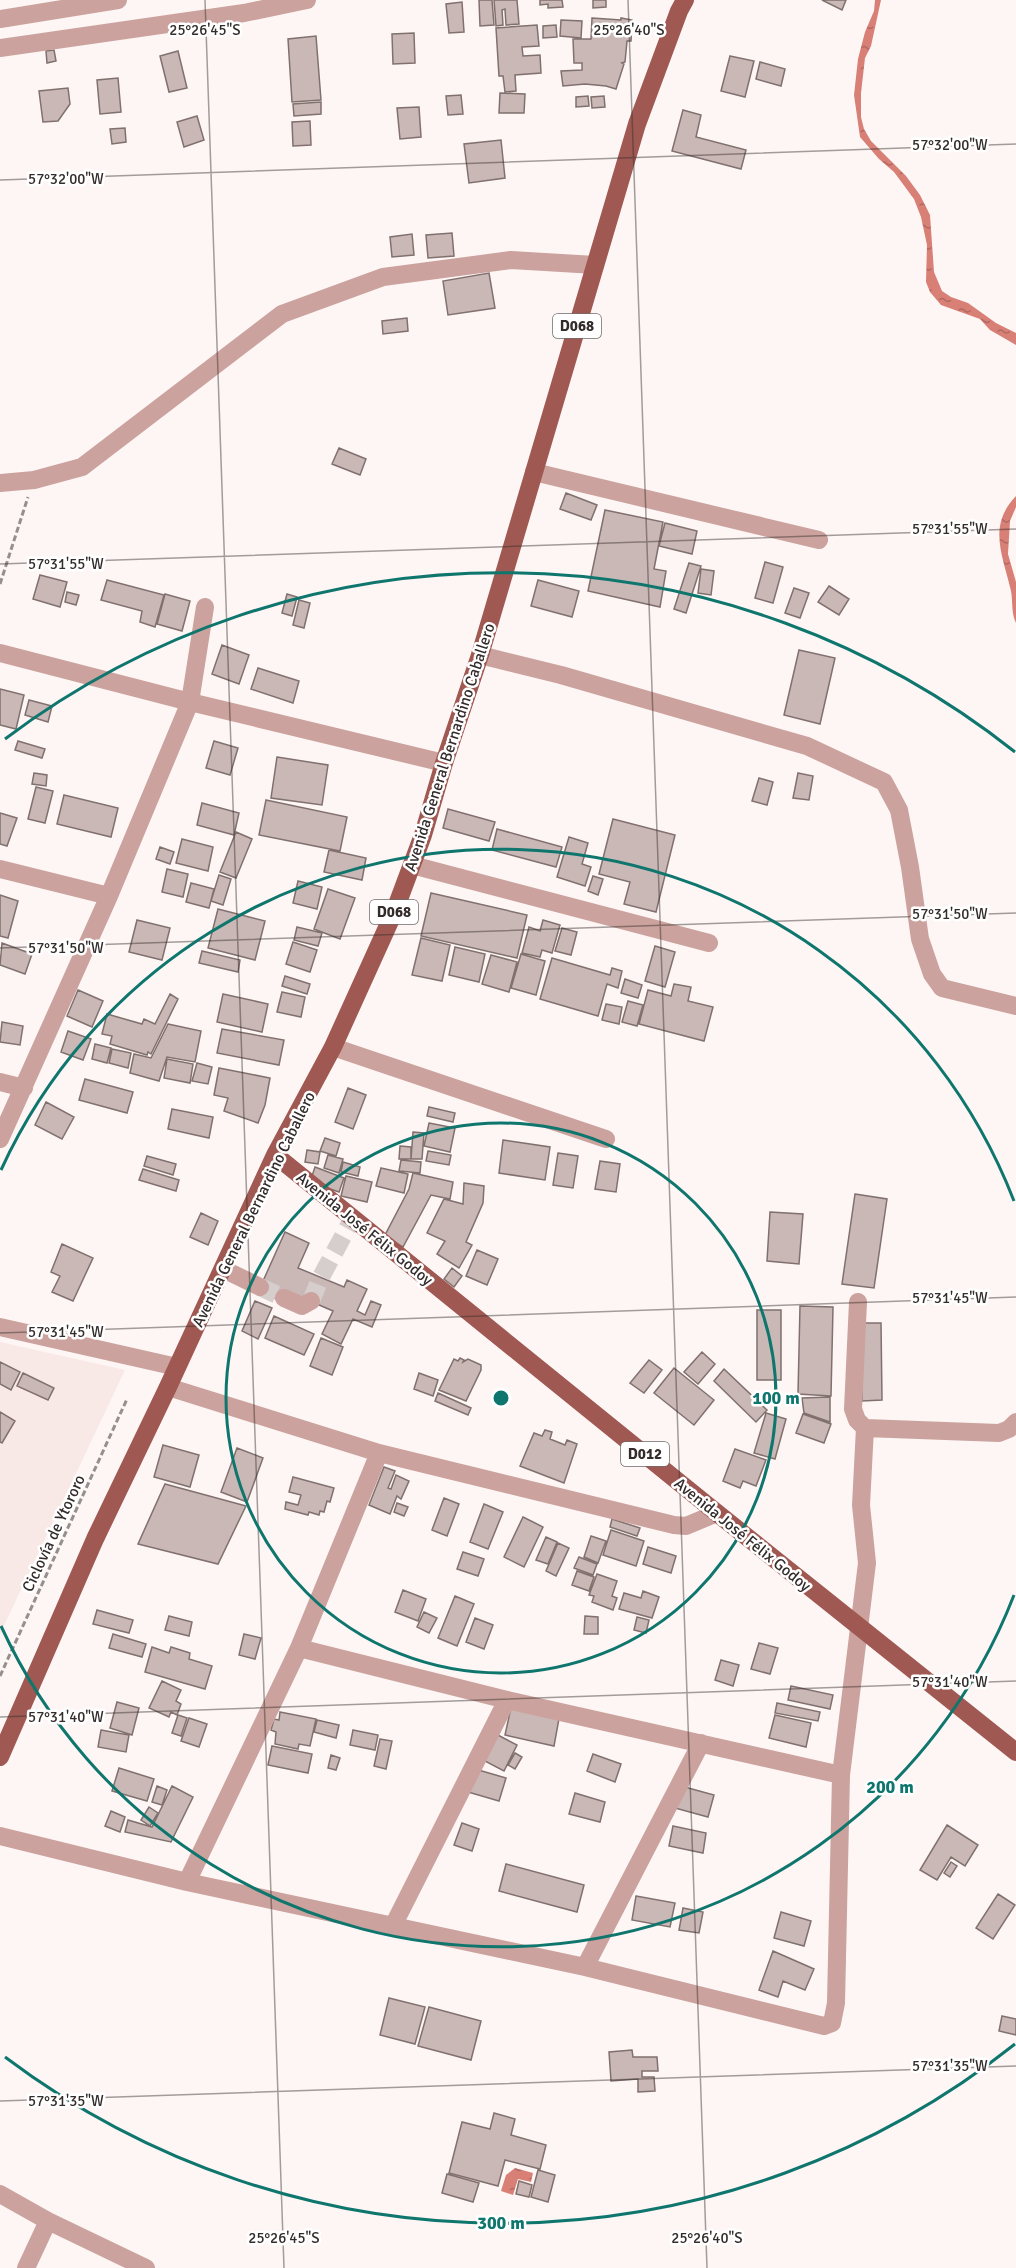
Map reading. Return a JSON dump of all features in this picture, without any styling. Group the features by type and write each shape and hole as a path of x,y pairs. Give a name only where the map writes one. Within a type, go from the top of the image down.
{"main road":[{"name":"Avenida General Bernardino Caballero","path":"0,1757 95,1539 275,1155 333,1047 395,910 423,835 480,655 637,124 685,0"},
{"name":"Avenida José Félix Godoy","path":"275,1155 1016,1752"}],"street":[{"path":"0,19 118,0"},
{"path":"0,48 243,7 307,0"},
{"path":"0,483 34,480 82,467 282,314 383,277 511,260 595,265"},
{"path":"534,472 819,540"},
{"path":"0,1138 110,896 190,702 205,607"},
{"path":"0,653 190,702 444,763"},
{"path":"480,655 561,675 807,746 884,782 899,810 920,939 932,974 942,988 1016,1006"},
{"path":"412,865 709,943"},
{"path":"0,869 110,896"},
{"path":"333,1047 606,1139"},
{"path":"0,1082 24,1088"},
{"path":"223,1269 260,1287"},
{"path":"284,1298 302,1306 311,1301"},
{"path":"858,1302 853,1409 857,1420 865,1428 999,1433 1009,1429 1016,1422"},
{"path":"0,1327 177,1367"},
{"path":"168,1387 379,1453 674,1526 686,1526 717,1513"},
{"path":"0,1836 187,1882 585,1967 824,2026 832,2023 836,2004 841,1774 867,1563 861,1505 865,1428"},
{"path":"187,1882 299,1648 379,1453"},
{"path":"299,1648 507,1700 841,1774"},
{"path":"393,1926 507,1700"},
{"path":"585,1967 701,1743"},
{"path":"0,2194 48,2221 147,2268"},
{"path":"26,2268 48,2221"}],"path":[{"path":"0,584 34,480"},
{"name":"Ciclovía de Ytororo","path":"0,1676 127,1399"}],"shaded area":[{"path":"0,1342 125,1370 0,1634"}],"water":[{"path":"875,0 881,0 871,46 865,58 861,93 861,117 864,129 871,141 906,176 920,195 930,215 934,272 942,291 968,303 996,323 1016,333 1016,345 990,330 980,319 941,305 930,292 926,282 927,245 921,217 914,199 894,172 860,137 854,95 858,59 865,32 874,11"},
{"path":"1016,496 1016,507 1010,521 1008,554 1016,582 1016,623 1011,591 1001,553 1000,530 1007,507"},
{"path":"515,2168 533,2173 531,2182 518,2179 513,2195 501,2191 506,2175"}],"building":[{"path":"479,0 492,0 494,25 480,26"},
{"path":"494,0 517,0 519,24 506,25 505,9 502,10 503,25 496,26"},
{"path":"540,0 562,0 563,7 548,8 548,4 540,5"},
{"path":"593,0 606,0 606,7 593,8"},
{"path":"822,0 846,0 842,10"},
{"path":"462,2 464,32 449,33 446,4"},
{"path":"592,18 632,20 631,41 627,41 625,62 622,63 624,64 616,89 585,84 563,86 561,71 582,70 582,63 574,63 573,39 591,39"},
{"path":"561,20 582,21 581,38 560,36"},
{"path":"537,25 539,46 522,47 523,56 540,55 541,73 515,75 516,91 505,92 503,76 499,76 496,28"},
{"path":"556,25 557,37 543,38 543,26"},
{"path":"414,33 415,63 393,64 392,34"},
{"path":"316,36 321,100 292,102 288,39"},
{"path":"54,50 56,61 47,63 46,51"},
{"path":"178,51 187,88 169,92 160,56"},
{"path":"730,56 754,61 745,97 721,91"},
{"path":"760,62 785,69 781,86 756,79"},
{"path":"118,78 121,112 100,114 97,80"},
{"path":"68,88 70,104 58,121 43,122 39,91"},
{"path":"500,93 525,94 524,113 499,113"},
{"path":"461,95 463,114 448,115 446,96"},
{"path":"588,96 589,106 576,107 576,97"},
{"path":"604,96 605,107 592,108 591,97"},
{"path":"321,102 321,114 294,116 293,104"},
{"path":"419,107 421,137 400,139 397,108"},
{"path":"683,110 701,115 696,137 746,150 741,169 672,151"},
{"path":"197,116 204,140 184,147 177,122"},
{"path":"310,121 311,145 293,146 292,122"},
{"path":"125,128 126,142 112,144 110,129"},
{"path":"501,140 505,178 469,183 464,144"},
{"path":"452,233 454,256 428,258 426,235"},
{"path":"412,234 414,255 392,257 390,237"},
{"path":"489,273 495,308 448,315 443,281"},
{"path":"407,318 408,331 383,334 382,321"},
{"path":"339,448 366,459 360,475 332,464"},
{"path":"566,493 597,505 591,520 560,509"},
{"path":"605,510 663,522 654,569 666,571 660,607 588,591"},
{"path":"665,523 697,531 692,554 659,546"},
{"path":"765,562 783,567 773,603 755,598"},
{"path":"689,563 701,566 686,613 674,609"},
{"path":"701,569 714,571 711,595 698,593"},
{"path":"40,575 67,582 60,607 33,599"},
{"path":"107,580 164,595 155,627 140,622 142,611 101,600"},
{"path":"538,580 579,591 572,617 531,606"},
{"path":"829,586 849,599 839,615 818,602"},
{"path":"794,588 809,593 800,618 785,613"},
{"path":"67,592 79,595 76,605 65,602"},
{"path":"165,594 190,601 182,631 157,624"},
{"path":"287,594 297,597 292,616 282,613"},
{"path":"299,600 310,603 304,628 293,625"},
{"path":"222,645 249,655 239,684 212,674"},
{"path":"799,650 835,658 820,724 784,715"},
{"path":"258,668 299,681 293,703 251,689"},
{"path":"0,689 24,695 16,729 0,725"},
{"path":"29,700 52,706 48,722 25,715"},
{"path":"18,741 45,749 42,758 15,750"},
{"path":"214,741 238,748 230,775 206,768"},
{"path":"277,757 328,765 322,805 271,798"},
{"path":"34,773 47,775 46,786 32,784"},
{"path":"798,773 813,776 809,800 793,798"},
{"path":"759,778 773,782 767,805 752,801"},
{"path":"36,787 53,791 45,823 28,819"},
{"path":"64,795 118,808 111,837 57,824"},
{"path":"266,800 347,817 340,851 259,835"},
{"path":"202,803 239,813 234,835 197,825"},
{"path":"448,809 495,822 489,841 443,828"},
{"path":"0,813 17,818 7,846 0,844"},
{"path":"613,819 675,835 656,912 624,904 630,882 599,874"},
{"path":"497,829 562,847 556,867 492,850"},
{"path":"236,832 252,839 236,878 220,872"},
{"path":"569,837 588,843 582,864 591,867 585,886 557,877"},
{"path":"182,839 213,847 208,871 176,863"},
{"path":"160,847 174,852 170,864 156,859"},
{"path":"329,850 366,858 362,880 324,872"},
{"path":"167,869 188,874 183,897 162,892"},
{"path":"219,875 231,879 223,905 211,901"},
{"path":"593,876 603,879 598,895 588,891"},
{"path":"298,881 322,887 317,909 293,903"},
{"path":"191,883 214,889 209,908 186,902"},
{"path":"328,889 355,898 340,939 314,929"},
{"path":"431,893 527,915 517,958 421,936"},
{"path":"0,895 18,901 8,938 0,936"},
{"path":"218,909 265,921 255,960 208,948"},
{"path":"137,920 170,928 162,960 129,952"},
{"path":"543,920 560,925 552,953 542,950 540,957 522,953 529,927 540,931"},
{"path":"297,927 322,933 318,946 294,940"},
{"path":"562,928 577,932 571,955 555,951"},
{"path":"421,938 450,945 442,981 412,975"},
{"path":"293,942 317,950 310,972 286,964"},
{"path":"2,943 32,954 25,974 0,965"},
{"path":"655,946 675,952 665,987 645,981"},
{"path":"455,947 485,954 479,982 449,975"},
{"path":"202,951 240,960 238,972 199,963"},
{"path":"521,954 545,961 536,995 511,988"},
{"path":"491,955 517,962 509,992 482,984"},
{"path":"552,958 610,975 612,968 622,971 618,988 607,984 598,1016 540,999"},
{"path":"285,976 310,984 307,994 282,986"},
{"path":"625,979 642,985 638,998 621,993"},
{"path":"674,984 691,987 688,1001 713,1007 704,1041 639,1024 648,990 671,996"},
{"path":"78,990 103,1001 92,1027 67,1016"},
{"path":"282,992 305,997 301,1017 277,1012"},
{"path":"170,994 178,999 151,1054 148,1052 147,1055 110,1044 112,1036 102,1034 107,1014 142,1024 144,1019 155,1024"},
{"path":"223,994 268,1004 262,1032 217,1022"},
{"path":"628,1001 643,1005 637,1026 622,1022"},
{"path":"606,1004 622,1007 619,1024 602,1020"},
{"path":"2,1022 23,1026 20,1045 0,1042"},
{"path":"168,1024 201,1031 195,1062 167,1057 159,1081 130,1073 134,1054 151,1058"},
{"path":"222,1029 284,1040 279,1065 217,1053"},
{"path":"68,1031 91,1039 83,1060 61,1052"},
{"path":"95,1044 111,1048 107,1063 92,1059"},
{"path":"112,1049 131,1053 128,1068 109,1063"},
{"path":"167,1059 193,1064 190,1083 164,1078"},
{"path":"197,1063 212,1067 208,1084 192,1081"},
{"path":"219,1068 270,1078 265,1105 258,1123 224,1111 228,1098 214,1095"},
{"path":"85,1079 133,1092 127,1113 79,1100"},
{"path":"348,1088 366,1095 353,1129 335,1122"},
{"path":"46,1102 74,1117 62,1139 35,1125"},
{"path":"429,1107 455,1113 453,1122 427,1116"},
{"path":"172,1109 213,1117 209,1138 168,1129"},
{"path":"429,1123 455,1128 450,1152 424,1146"},
{"path":"413,1132 424,1133 422,1159 411,1159"},
{"path":"325,1138 340,1143 336,1156 320,1151"},
{"path":"503,1140 550,1147 545,1180 499,1173"},
{"path":"400,1146 411,1147 411,1159 399,1159"},
{"path":"307,1150 320,1152 318,1164 305,1162"},
{"path":"428,1151 451,1155 449,1165 426,1161"},
{"path":"558,1153 578,1156 573,1188 553,1185"},
{"path":"328,1155 343,1159 339,1173 324,1168"},
{"path":"147,1156 176,1164 173,1175 144,1166"},
{"path":"401,1160 421,1162 420,1173 399,1171"},
{"path":"600,1161 620,1164 616,1192 595,1189"},
{"path":"343,1162 360,1167 358,1176 341,1172"},
{"path":"315,1167 344,1178 339,1192 310,1182"},
{"path":"381,1168 408,1174 404,1193 376,1186"},
{"path":"143,1169 179,1180 176,1191 139,1180"},
{"path":"413,1173 453,1182 450,1199 431,1195 403,1247 384,1237 409,1189"},
{"path":"346,1176 372,1182 367,1202 341,1196"},
{"path":"464,1183 484,1186 483,1203 466,1242 472,1245 459,1268 437,1254 445,1241 427,1233 444,1199 463,1204"},
{"path":"855,1194 887,1199 874,1288 842,1284"},
{"path":"770,1212 803,1214 799,1264 767,1261"},
{"path":"201,1213 218,1221 208,1245 190,1237"},
{"path":"285,1232 309,1243 298,1268 344,1287 347,1280 367,1289 357,1311 365,1315 371,1301 381,1305 372,1327 353,1319 341,1344 322,1334 333,1311 287,1291 282,1302 259,1290"},
{"path":"62,1244 93,1258 73,1301 52,1292 60,1276 51,1272"},
{"path":"477,1250 498,1259 487,1285 466,1276"},
{"path":"452,1268 462,1276 454,1287 444,1279"},
{"path":"255,1301 272,1308 258,1339 242,1331"},
{"path":"800,1306 833,1307 831,1396 798,1394"},
{"path":"757,1310 781,1310 781,1380 757,1380"},
{"path":"274,1316 314,1334 304,1355 265,1338"},
{"path":"861,1323 881,1323 882,1400 862,1401"},
{"path":"321,1338 343,1347 332,1375 310,1366"},
{"path":"702,1352 715,1364 698,1384 684,1372"},
{"path":"460,1358 464,1360 463,1362 468,1359 481,1365 481,1370 466,1401 439,1390 454,1359 458,1361"},
{"path":"649,1360 662,1370 644,1393 630,1383"},
{"path":"0,1362 20,1372 11,1390 0,1384"},
{"path":"674,1368 714,1400 694,1425 654,1393"},
{"path":"724,1369 767,1410 756,1422 714,1381"},
{"path":"23,1373 54,1388 48,1400 17,1386"},
{"path":"419,1373 438,1380 433,1396 414,1389"},
{"path":"438,1393 471,1408 468,1415 435,1401"},
{"path":"830,1397 830,1422 804,1413 802,1398"},
{"path":"0,1412 15,1421 2,1443 0,1442"},
{"path":"766,1413 786,1419 775,1459 754,1453"},
{"path":"803,1414 831,1424 824,1443 796,1433"},
{"path":"545,1430 552,1432 550,1439 565,1445 567,1440 577,1444 564,1483 520,1466 534,1433 542,1436"},
{"path":"163,1445 199,1455 190,1487 154,1477"},
{"path":"237,1448 263,1458 247,1502 221,1492"},
{"path":"735,1449 766,1460 756,1486 743,1481 740,1488 723,1481"},
{"path":"384,1467 395,1471 388,1488 391,1489 396,1475 409,1481 401,1499 397,1496 390,1514 369,1505"},
{"path":"293,1477 334,1488 324,1512 320,1511 319,1515 309,1512 308,1515 285,1509 286,1502 298,1505 301,1495 289,1492"},
{"path":"165,1484 246,1506 218,1564 138,1544"},
{"path":"444,1498 459,1504 447,1536 432,1530"},
{"path":"397,1503 408,1507 404,1516 394,1512"},
{"path":"484,1504 503,1512 488,1549 470,1542"},
{"path":"523,1517 543,1527 524,1567 504,1557"},
{"path":"612,1519 640,1528 637,1536 610,1527"},
{"path":"611,1530 644,1541 636,1566 603,1555"},
{"path":"591,1536 606,1541 598,1563 584,1557"},
{"path":"546,1537 557,1542 548,1564 536,1560"},
{"path":"558,1543 569,1548 556,1576 546,1571"},
{"path":"648,1547 676,1556 671,1573 643,1564"},
{"path":"463,1552 484,1559 478,1576 457,1569"},
{"path":"579,1557 597,1564 593,1575 574,1568"},
{"path":"577,1571 594,1577 589,1591 572,1585"},
{"path":"597,1574 617,1581 612,1596 617,1598 613,1610 592,1602 594,1596 589,1595"},
{"path":"403,1590 426,1599 418,1621 395,1612"},
{"path":"643,1591 659,1597 652,1618 619,1609 624,1593 641,1598"},
{"path":"455,1596 474,1604 457,1646 438,1638"},
{"path":"97,1610 133,1620 129,1633 93,1624"},
{"path":"424,1612 437,1618 429,1633 417,1627"},
{"path":"169,1616 192,1622 189,1636 165,1630"},
{"path":"585,1616 598,1617 598,1634 584,1634"},
{"path":"637,1617 649,1620 646,1633 634,1630"},
{"path":"475,1618 493,1625 484,1649 466,1642"},
{"path":"113,1634 146,1644 142,1657 109,1648"},
{"path":"244,1634 261,1638 255,1659 239,1655"},
{"path":"759,1643 778,1648 770,1674 751,1669"},
{"path":"152,1647 169,1653 171,1647 190,1653 189,1659 212,1666 205,1689 145,1672"},
{"path":"721,1660 739,1665 733,1686 715,1680"},
{"path":"162,1681 181,1690 176,1701 181,1704 177,1715 171,1712 169,1717 149,1708"},
{"path":"791,1686 833,1695 830,1709 788,1700"},
{"path":"117,1702 139,1708 132,1735 110,1728"},
{"path":"512,1703 560,1713 554,1746 505,1735"},
{"path":"777,1703 820,1712 818,1721 775,1713"},
{"path":"280,1712 316,1719 310,1746 299,1744 298,1749 275,1744 276,1732 271,1730 274,1719 279,1720"},
{"path":"178,1715 187,1718 181,1736 172,1733"},
{"path":"775,1715 811,1723 806,1747 769,1738"},
{"path":"189,1718 207,1724 199,1747 181,1741"},
{"path":"317,1720 339,1725 336,1738 314,1732"},
{"path":"101,1730 129,1735 126,1752 98,1747"},
{"path":"353,1730 378,1735 375,1750 350,1745"},
{"path":"494,1733 517,1745 504,1771 481,1759"},
{"path":"380,1739 392,1741 386,1769 374,1766"},
{"path":"272,1746 312,1754 308,1773 268,1765"},
{"path":"515,1753 522,1757 515,1769 508,1765"},
{"path":"593,1754 621,1764 615,1782 587,1771"},
{"path":"331,1755 340,1758 336,1770 328,1768"},
{"path":"119,1768 154,1779 147,1801 112,1791"},
{"path":"475,1769 506,1778 499,1801 468,1792"},
{"path":"157,1786 167,1790 162,1805 152,1802"},
{"path":"172,1786 193,1797 171,1842 125,1832 128,1820 152,1827"},
{"path":"681,1786 714,1795 708,1817 675,1808"},
{"path":"575,1793 605,1802 600,1822 569,1814"},
{"path":"149,1807 158,1813 150,1826 141,1820"},
{"path":"111,1811 125,1817 120,1832 105,1826"},
{"path":"462,1823 479,1829 472,1851 454,1845"},
{"path":"947,1825 978,1845 965,1866 951,1857 937,1880 920,1870"},
{"path":"673,1826 706,1833 703,1853 669,1846"},
{"path":"951,1862 957,1866 950,1877 944,1873"},
{"path":"506,1864 584,1885 577,1912 499,1891"},
{"path":"998,1894 1015,1905 993,1939 976,1928"},
{"path":"636,1896 675,1903 670,1927 632,1920"},
{"path":"683,1908 703,1912 699,1933 679,1930"},
{"path":"781,1912 811,1921 804,1946 774,1938"},
{"path":"773,1951 814,1969 805,1990 783,1981 778,1997 759,1990"},
{"path":"389,1998 425,2007 415,2044 380,2035"},
{"path":"429,2007 481,2021 471,2060 418,2046"},
{"path":"1002,2016 1016,2019 1016,2035 999,2031"},
{"path":"632,2050 633,2057 657,2057 658,2071 642,2071 642,2077 654,2077 655,2091 638,2092 638,2079 611,2081 609,2052"},
{"path":"494,2113 515,2119 511,2135 546,2145 540,2169 505,2160 498,2186 449,2173 462,2122 490,2129"},
{"path":"538,2170 555,2175 548,2202 531,2197"},
{"path":"447,2174 479,2183 473,2202 442,2193"},
{"path":"519,2181 532,2185 529,2197 516,2194"}],"tunnel":[{"path":"311,1301 321,1277 353,1218"},
{"path":"260,1287 284,1298"}]}
